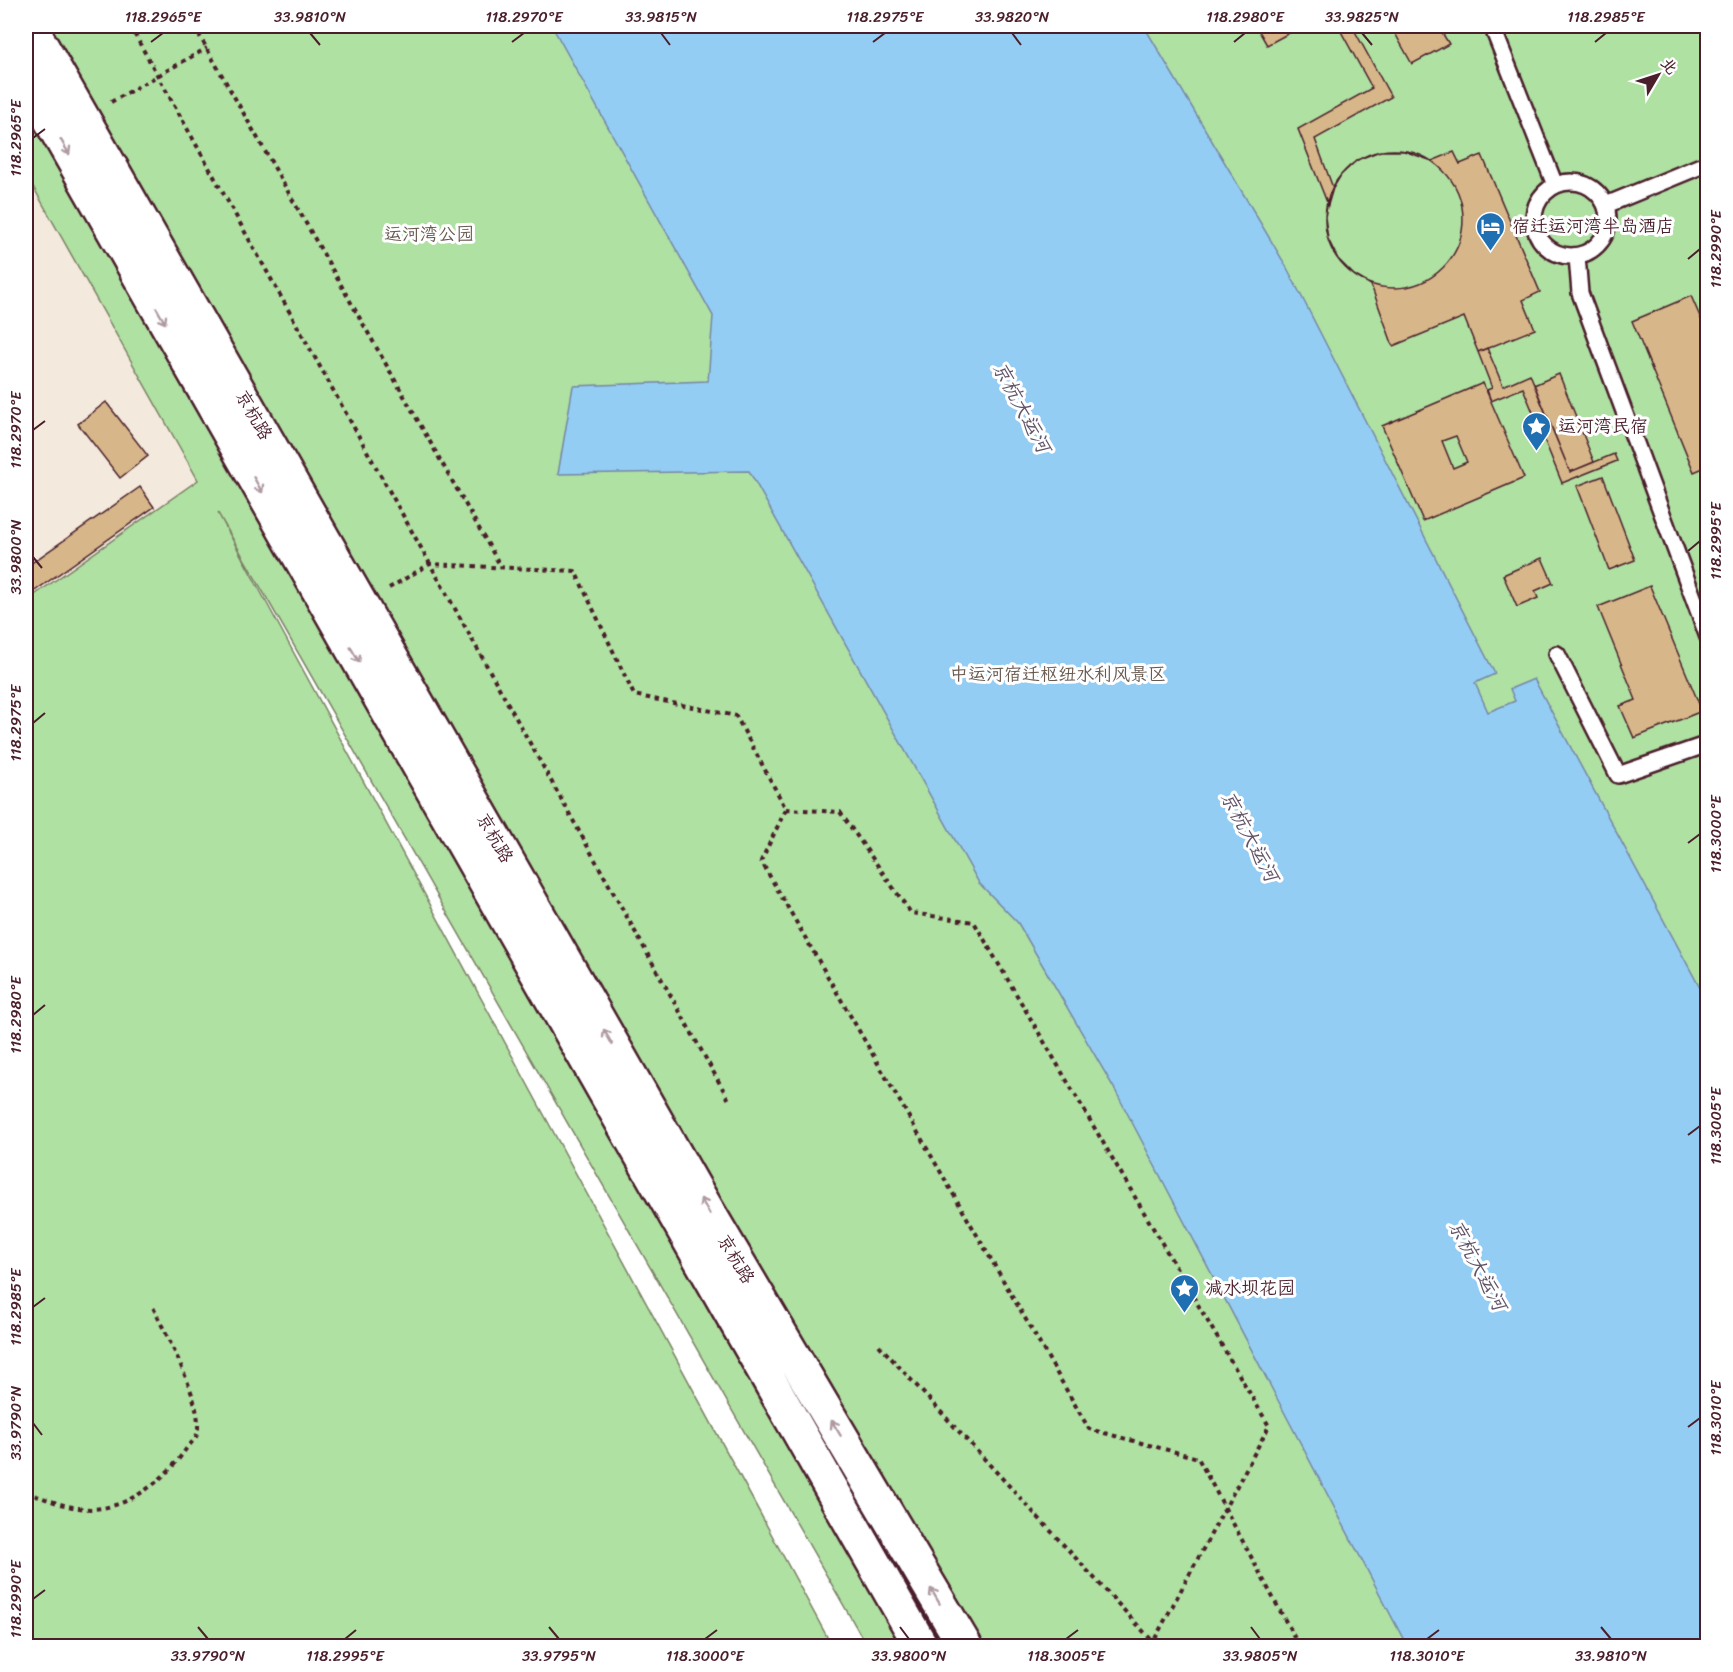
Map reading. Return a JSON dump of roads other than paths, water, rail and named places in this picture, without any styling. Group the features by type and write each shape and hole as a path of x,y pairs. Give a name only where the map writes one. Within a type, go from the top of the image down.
{"street":[{"name":"京杭路","path":"30,26 707,1210 965,1647"},
{"name":"京杭路","path":"26,77 921,1647"}],"lane":[{"path":"1492,26 1555,185"},
{"path":"1606,205 1707,162"},
{"path":"1579,182 1590,186 1606,205 1608,227 1604,238 1588,254 1577,256 1554,253 1537,236 1534,224 1538,201 1555,185 1579,182"},
{"path":"1577,256 1580,293 1707,637"},
{"path":"1557,654 1618,775 1707,744"}],"water":[{"name":"京杭大运河","path":"552,26 1144,26 1286,266 1495,674 1475,683 1488,712 1515,701 1510,689 1534,679 1707,1001 1707,1646 1407,1646 1114,1088 1018,923 979,883 749,471 558,474 573,386 708,381 713,316"}],"place":[{"name":"宿迁运河湾半岛酒店","path":"1491,252"},
{"name":"运河湾民宿","path":"1537,452"},
{"name":"减水坝花园","path":"1184,1314"}],"park label":[{"name":"运河湾公园","path":"429,234"},
{"name":"中运河宿迁枢纽水利风景区","path":"1058,674"}]}
